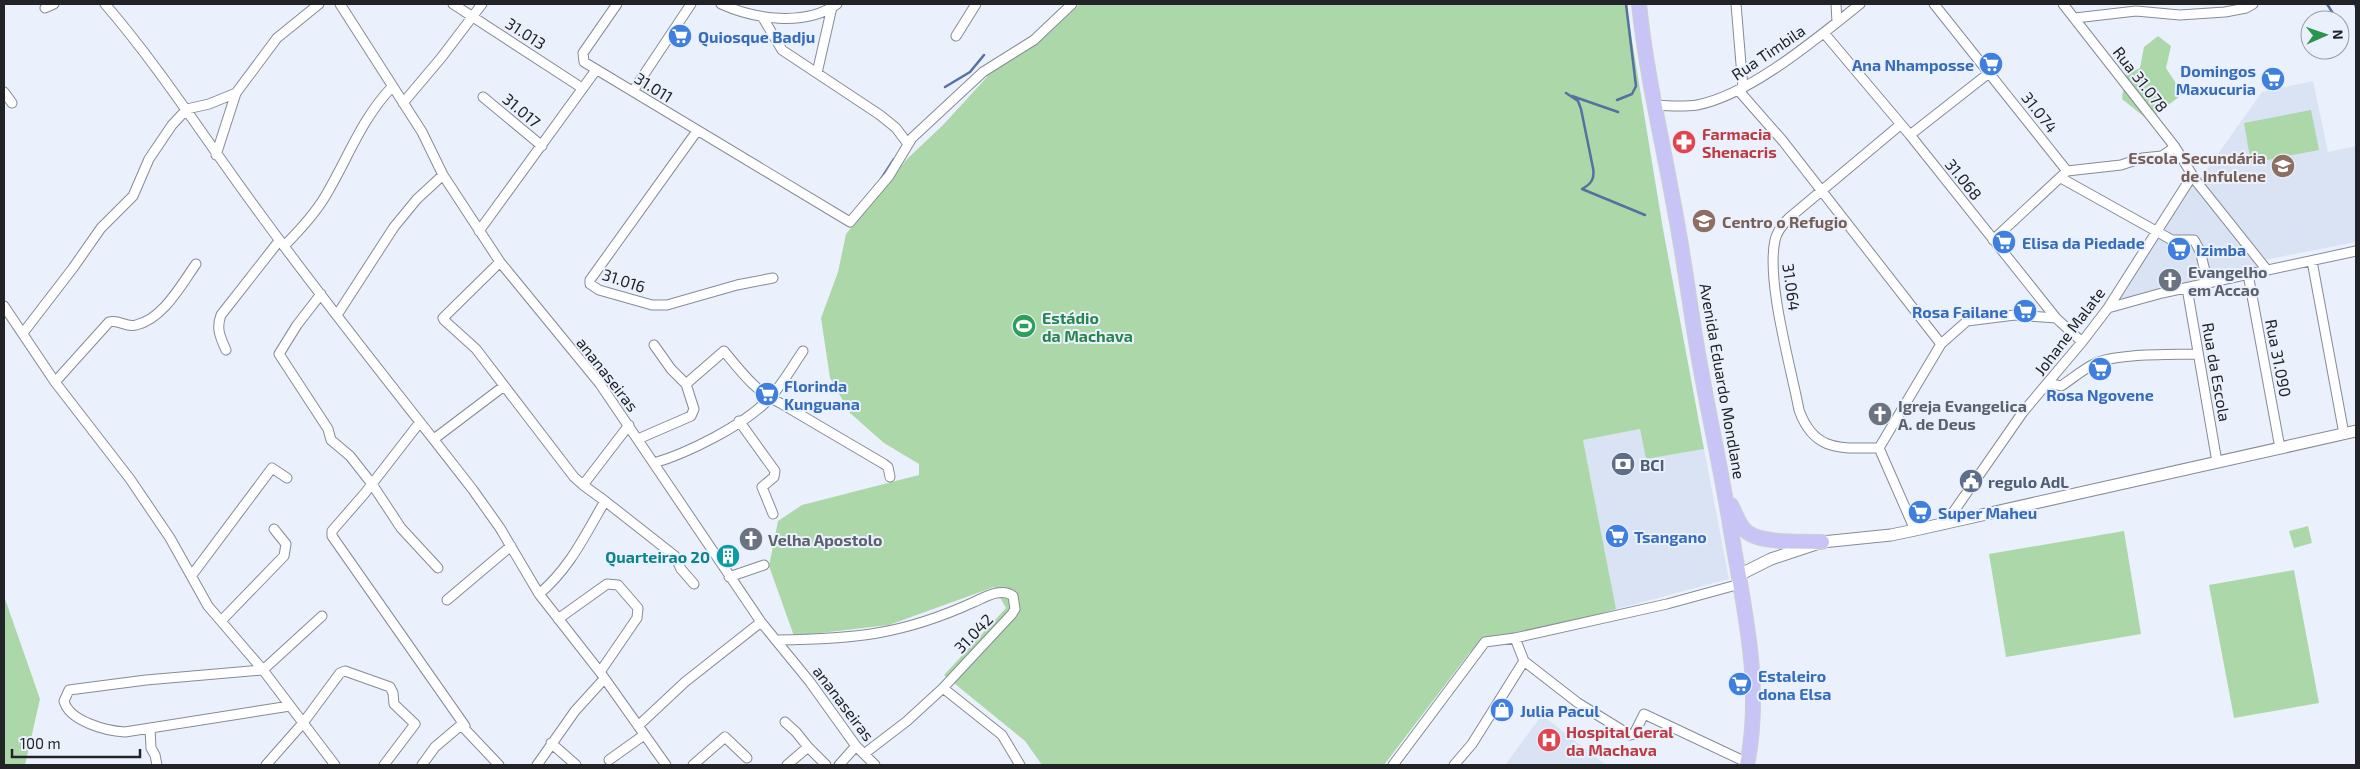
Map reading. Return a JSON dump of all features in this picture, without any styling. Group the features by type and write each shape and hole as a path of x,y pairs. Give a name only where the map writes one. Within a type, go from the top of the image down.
{"main road":[{"name":"Avenida Eduardo Mondlane","path":"1639,4 1655,105 1675,208 1699,360 1726,493 1740,579 1753,671 1753,716 1747,764"},
{"path":"1726,493 1741,524 1754,536 1774,540 1822,542"}],"street":[{"path":"45,8 54,4"},
{"path":"105,4 187,109 216,155 282,244 484,505 539,594 602,676 666,765"},
{"path":"216,155 236,93 277,38 319,4"},
{"name":"ananaseiras","path":"340,4 422,132 443,175 500,262 600,384 761,622 777,640 856,746 864,754"},
{"name":"31.013","path":"453,4 582,88"},
{"path":"403,103 474,17 482,4"},
{"path":"479,230 596,70 584,62 582,53 617,4"},
{"path":"633,91 691,4"},
{"path":"721,4 763,18 799,16 834,6"},
{"path":"956,36 976,4"},
{"path":"763,18 782,50 896,128 908,144 983,72 1034,40 1072,4"},
{"path":"1736,4 1741,90 1941,344"},
{"path":"1836,4 1837,22"},
{"name":"Rua Timbila","path":"1655,105 1697,105 1741,90 1824,33 1860,4"},
{"name":"31.074","path":"1934,4 1990,73 2064,175 2172,240 2194,240 2200,252 2208,283"},
{"name":"Rua 31.078","path":"2063,4 2175,147 2192,176 2267,270"},
{"path":"2075,18 2136,11 2180,15 2225,12 2246,8 2253,4"},
{"path":"817,73 834,6"},
{"name":"31.068","path":"1824,33 1910,135 2056,318 2082,342"},
{"name":"31.011","path":"596,70 850,222 888,176 908,144"},
{"path":"1910,135 1990,73"},
{"path":"226,350 218,334 218,322 221,315 282,244 305,225 325,197 367,116 392,87"},
{"path":"4,92 12,103"},
{"path":"23,333 73,268 100,228 133,196 149,159 172,126 187,109 209,104 236,93"},
{"name":"31.017","path":"483,97 542,146"},
{"name":"31.064","path":"1879,448 1833,447 1812,436 1804,424 1799,410 1777,299 1773,255 1778,230 1788,218 1900,125"},
{"name":"31.016","path":"697,131 590,280 590,284 599,290 652,305 667,305 728,287 772,278"},
{"path":"1994,240 2064,175 2121,165 2142,158 2162,156 2175,147"},
{"path":"337,315 394,227 417,199 443,175"},
{"name":"Johane Malate","path":"1945,524 2014,424 2108,308 2192,176"},
{"path":"2108,308 2208,283 2356,251"},
{"path":"2312,261 2344,434"},
{"path":"500,262 444,320 476,350 574,477 675,556 681,569 694,584"},
{"path":"55,382 109,322 116,321 126,325 138,325 164,308 196,264"},
{"name":"Rua 31.090","path":"2248,274 2280,448"},
{"name":"Rua da Escola","path":"2187,288 2217,462"},
{"path":"321,294 286,340 279,354 280,360 292,373 296,383 328,429 331,440 350,456 372,484 401,528 438,568"},
{"path":"4,306 55,382 130,479 170,538 208,606 263,670 335,765"},
{"path":"1915,530 1879,448 1941,344 1967,321 2015,315 2056,318"},
{"path":"638,439 694,413 686,384 671,369 654,345"},
{"path":"686,384 724,351 741,374 769,399 782,404 884,464 888,467 890,477"},
{"path":"654,463 696,446 756,411 769,399 804,351"},
{"path":"2049,383 2061,386 2092,365 2102,361 2152,355 2198,354"},
{"path":"434,439 504,386"},
{"path":"739,421 775,472 774,477 762,487 773,514"},
{"path":"420,422 372,484 332,531 332,536 465,726 499,765"},
{"path":"583,485 629,426"},
{"path":"1393,765 1426,724 1485,642 1515,638 1666,604 1740,579 1771,559 1822,542 1891,535 1945,524 2356,431"},
{"path":"192,575 272,468 287,478"},
{"path":"539,594 556,580 573,559 604,501"},
{"path":"221,621 284,556 286,544 274,529"},
{"path":"447,600 511,546"},
{"path":"729,577 764,565"},
{"path":"538,765 551,743 602,676 637,618 638,608 618,585 607,584 558,619"},
{"name":"31.042","path":"777,640 848,638 890,632 915,626 988,595 1003,592 1013,596 1016,609 943,688"},
{"path":"290,706 125,732 112,731 75,715 66,708 65,695 69,690 146,680 263,670 322,616"},
{"path":"638,726 685,682 761,622"},
{"path":"1515,638 1524,661 1578,703 1630,734 1634,734 1644,714 1747,764"},
{"path":"1454,765 1472,744 1524,661"},
{"path":"266,765 303,723 342,672 384,684 392,690 394,704 415,724 384,765"},
{"path":"875,765 864,754 908,721 943,688 1002,735 1020,765"},
{"path":"785,722 826,765"},
{"path":"422,765 436,747 456,728 461,725 465,726"},
{"path":"150,729 151,748 157,765"},
{"path":"610,760 644,734"},
{"path":"693,765 725,737 748,758"},
{"path":"551,743 576,765"},
{"path":"839,765 856,746"},
{"path":"788,765 808,747"}],"shaded area":[{"name":"Escola Secundária de Infulene","path":"2313,81 2328,152 2356,146 2356,242 2264,260 2200,179 2262,92"},
{"path":"2192,183 2258,266 2253,269 2122,302 2118,295"},
{"path":"1640,429 1646,459 1704,449 1729,579 1616,609 1583,440"},
{"name":"Hospital Geral da Machava","path":"1542,715 1606,765 1505,765"}],"green space":[{"path":"1080,4 1626,4 1663,229 1704,449 1646,459 1640,429 1583,440 1616,609 1470,652 1384,765 1042,765 1025,741 944,675 1006,608 994,587 889,625 794,636 769,566 778,521 802,505 919,475 919,464 884,443 850,413 830,378 821,318 838,272 846,234 907,159 943,125 987,77 993,67 1045,37"},
{"path":"2158,36 2171,46 2166,68 2183,94 2148,120 2122,99 2125,75 2140,68 2144,47"},
{"path":"2311,110 2319,150 2251,163 2244,123"},
{"path":"2308,526 2312,543 2294,548 2289,531"},
{"path":"2124,531 2141,634 2006,657 1989,554"},
{"path":"2294,570 2319,703 2234,718 2209,585"},
{"path":"4,596 40,699 25,765 4,765"}],"waterway":[{"path":"1617,100 1632,94 1636,86 1626,4"},
{"path":"2327,4 2331,10"},
{"path":"945,87 970,72 984,55"},
{"path":"1566,93 1578,101 1581,109 1593,168 1592,181 1582,189"},
{"path":"1572,96 1618,112"},
{"path":"881,179 894,159"},
{"path":"1582,189 1645,215"}],"place":[{"name":"Quiosque Badju","path":"680,36"},
{"name":"Ana Nhamposse","path":"1991,64"},
{"name":"Domingos Maxucuria","path":"2273,79"},
{"name":"Farmacia Shenacris","path":"1684,142"},
{"name":"Escola Secundária de Infulene","path":"2283,166"},
{"name":"Centro o Refugio","path":"1704,221"},
{"name":"Elisa da Piedade","path":"2004,242"},
{"name":"Izimba","path":"2179,249"},
{"name":"Evangelho em Accao","path":"2170,280"},
{"name":"Rosa Failane","path":"2025,311"},
{"name":"Estádio da Machava","path":"1024,326"},
{"name":"Rosa Ngovene","path":"2100,369"},
{"name":"Florinda Kunguana","path":"767,394"},
{"name":"Igreja Evangelica A. de Deus","path":"1880,414"},
{"name":"BCI","path":"1623,464"},
{"name":"regulo AdL","path":"1971,481"},
{"name":"Super Maheu","path":"1920,512"},
{"name":"Tsangano","path":"1617,536"},
{"name":"Velha Apostolo","path":"751,539"},
{"name":"Quarteirao 20","path":"728,556"},
{"name":"Estaleiro dona Elsa","path":"1740,684"},
{"name":"Julia Pacul","path":"1502,710"},
{"name":"Hospital Geral da Machava","path":"1549,740"}]}
